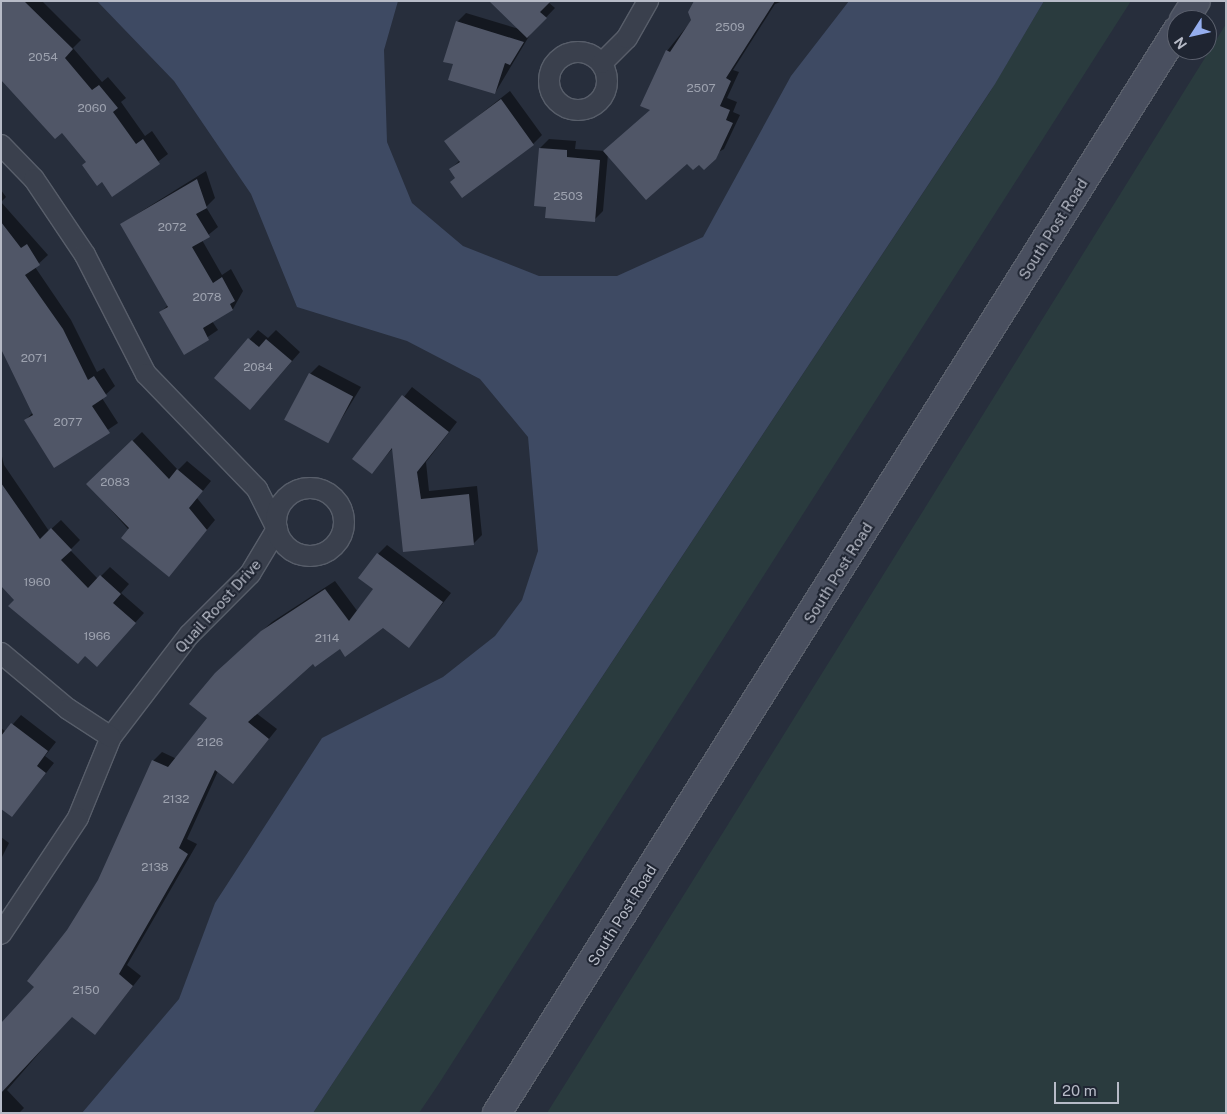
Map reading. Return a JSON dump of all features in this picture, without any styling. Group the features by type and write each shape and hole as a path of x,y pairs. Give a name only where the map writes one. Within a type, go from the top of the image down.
{"street":[{"path":"602,63 627,38 648,1"},
{"name":"South Post Road","path":"497,1113 1167,47"},
{"name":"Quail Roost Drive","path":"1,145 34,179 85,255 146,374 257,489 277,529 250,574 196,627 111,737 78,818 1,934"},
{"path":"1,652 68,709 111,737"}],"shaded area":[{"path":"1044,1 1131,1 438,1085 419,1113 313,1113 990,92"},
{"path":"1226,24 1226,1113 547,1113 1204,60 1217,60 1217,38"}],"water":[{"path":"97,1 398,1 384,50 387,142 412,203 463,246 539,276 617,276 703,237 791,76 849,1 1044,1 995,84 313,1113 82,1113 179,999 215,903 322,738 443,677 495,636 522,600 538,551 528,437 480,379 407,341 297,307 251,194 174,81"}],"building":[{"path":"1,1 24,1 73,49 65,58 92,90 99,85 118,108 113,112 136,144 143,139 160,164 112,197 102,182 97,186 82,165 86,162 62,133 55,139 1,80"},
{"path":"489,1 551,1 540,12 547,18 527,38"},
{"path":"694,1 775,1 726,78 731,81 720,106 730,110 726,120 733,123 716,159 704,170 699,165 693,170 687,164 646,200 603,151 650,110 640,106 666,50 670,52 691,20 688,12"},
{"path":"456,21 524,42 510,65 505,63 495,94 448,80 453,64 443,62"},
{"path":"501,99 534,145 462,198 450,182 455,178 449,169 460,162 444,141"},
{"path":"539,148 567,150 567,157 600,160 595,222 545,218 546,207 534,206"},
{"path":"197,179 207,208 196,214 210,237 192,247 213,283 222,277 235,301 230,304 233,310 203,328 209,340 184,355 159,312 168,307 120,224"},
{"path":"1,222 21,248 27,244 40,265 25,275 63,329 88,380 94,376 107,396 92,406 110,433 54,468 24,420 33,415 1,349"},
{"path":"248,338 259,347 266,339 292,361 250,410 214,378"},
{"path":"309,373 353,396 328,443 284,420"},
{"path":"402,395 449,432 417,472 421,499 469,494 474,545 403,552 392,448 372,474 352,459"},
{"path":"132,440 169,479 177,469 203,491 189,508 207,530 169,577 121,538 129,528 86,484"},
{"path":"1,483 40,539 51,528 72,550 61,560 88,588 100,575 121,594 113,603 136,623 97,667 85,656 78,664 8,606 14,600 1,586"},
{"path":"377,553 443,602 409,648 383,628 345,657 340,649 315,667 313,664 248,722 269,739 233,784 215,770 179,848 188,854 119,974 133,986 95,1035 72,1017 1,1093 1,1023 34,987 27,981 67,930 98,880 152,760 168,767 207,718 189,704 215,673 261,631 325,589 349,621 373,589 358,578"},
{"path":"11,723 48,751 37,766 46,773 12,817 1,809 1,736"}]}
